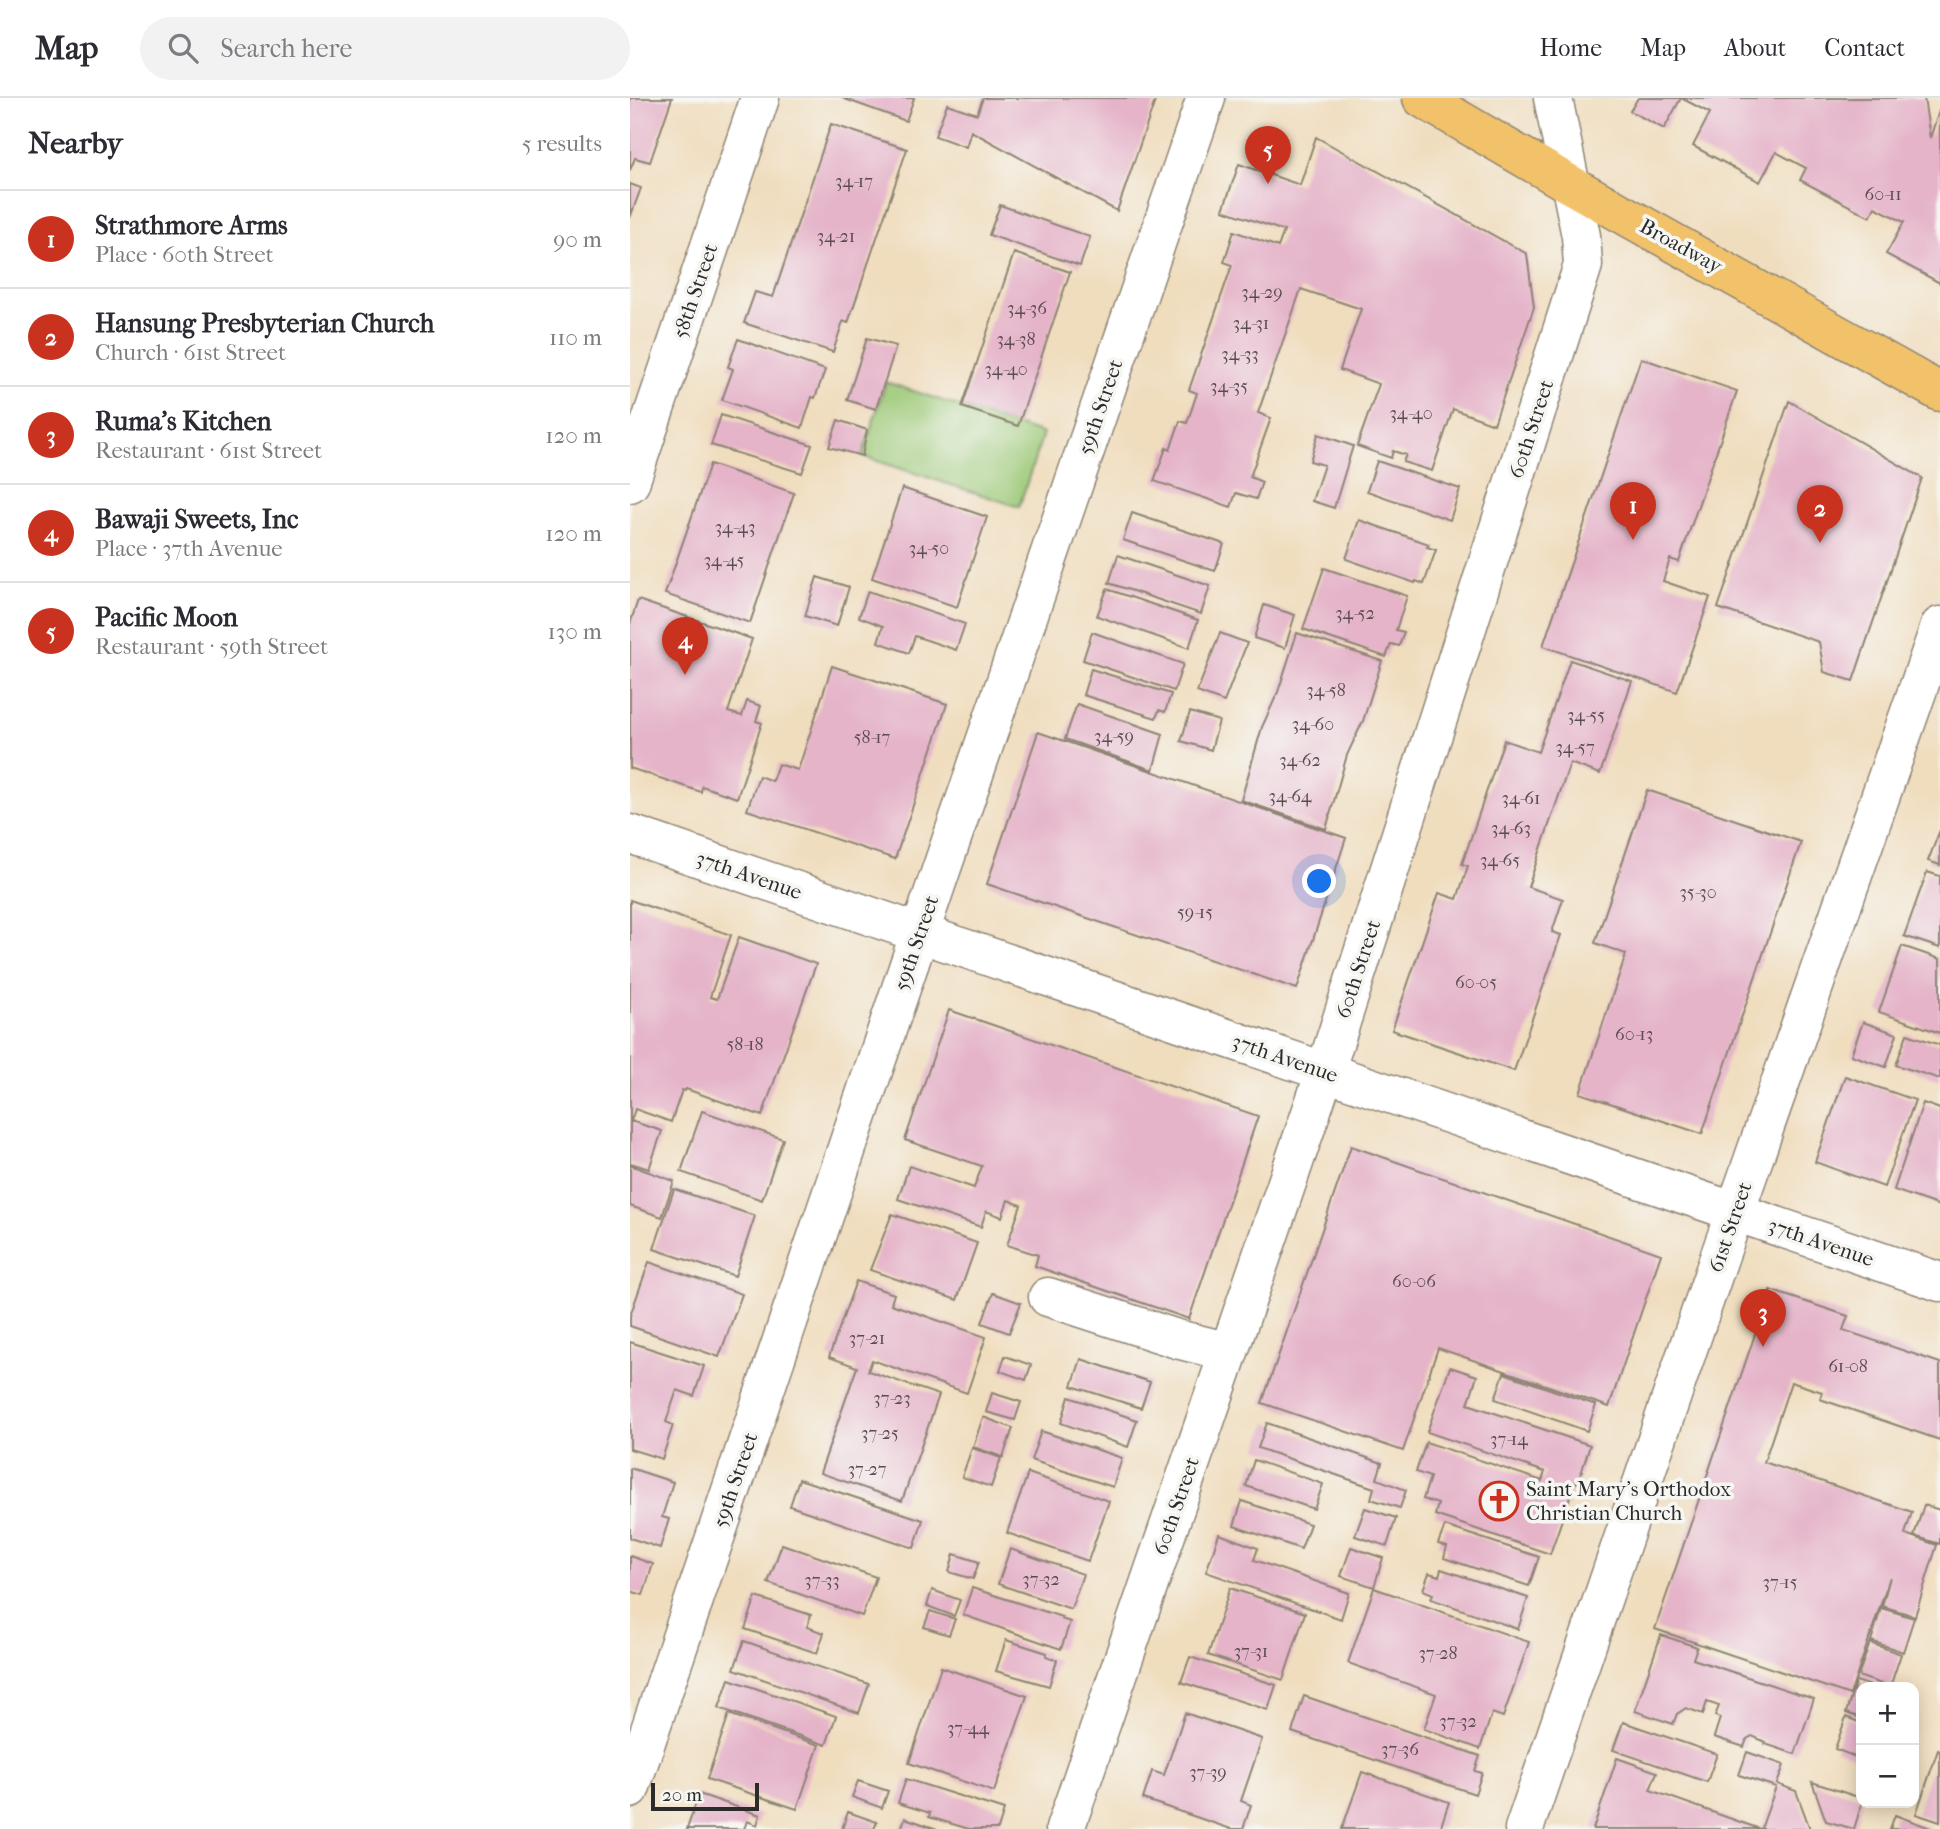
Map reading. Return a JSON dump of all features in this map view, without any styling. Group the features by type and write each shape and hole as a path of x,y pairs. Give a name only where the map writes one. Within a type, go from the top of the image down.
{"main road":[{"name":"Broadway","path":"1422,98 1571,185 1940,392"}],"street":[{"name":"58th Street","path":"630,483 760,98"},
{"name":"59th Street","path":"630,1789 1206,98"},
{"name":"60th Street","path":"1065,1829 1325,1072 1583,265 1581,236 1553,98"},
{"name":"61st Street","path":"1524,1829 1735,1212 1940,626"},
{"name":"37th Avenue","path":"630,834 1940,1282"},
{"path":"1048,1297 1177,1339 1229,1352"}],"green space":[{"path":"886,382 1043,434 1019,507 862,456"}],"building":[{"path":"630,98 672,98 650,162 635,158 630,170"},
{"path":"842,98 914,98 906,121"},
{"path":"983,98 1156,98 1117,211 971,131 966,147 935,136 947,104 977,114"},
{"path":"1638,98 1681,98 1664,129 1630,111"},
{"path":"1681,98 1924,98 1930,138 1940,108 1940,283 1886,254 1904,222 1875,207 1870,217 1800,180 1806,168 1776,152 1760,182 1693,146 1710,113"},
{"path":"831,124 907,149 848,323 843,321 833,352 744,323 755,292 773,297"},
{"path":"1316,137 1527,254 1534,307 1494,424 1453,409 1432,471 1403,462 1406,455 1393,451 1391,458 1357,446 1379,384 1340,370 1361,309 1301,289 1258,413 1271,418 1250,477 1262,482 1256,499 1236,493 1231,507 1154,481 1166,448 1170,450 1180,421 1187,423 1197,393 1189,390 1232,265 1224,262 1234,231 1278,247 1284,231 1223,210 1239,164 1300,185"},
{"path":"630,184 641,188 630,218"},
{"path":"1000,205 1090,237 1080,266 989,235"},
{"path":"1014,253 1070,272 1018,426 962,407"},
{"path":"867,338 896,346 876,409 847,400"},
{"path":"738,339 825,370 815,398 812,397 802,428 722,400 733,369 728,367"},
{"path":"1641,358 1737,391 1679,562 1670,559 1663,581 1710,597 1677,692 1543,646"},
{"path":"1789,401 1922,478 1853,681 1824,672 1819,642 1718,608"},
{"path":"721,415 812,445 802,473 711,445"},
{"path":"838,420 867,430 862,456 829,447"},
{"path":"1318,434 1353,446 1334,508 1312,501 1324,465 1310,461"},
{"path":"1377,461 1460,489 1450,520 1367,491"},
{"path":"710,464 794,493 750,623 665,594"},
{"path":"902,488 987,517 957,607 872,578"},
{"path":"1132,513 1224,544 1215,571 1123,540"},
{"path":"1359,520 1429,544 1427,547 1436,550 1424,584 1346,559"},
{"path":"1118,555 1210,586 1201,614 1109,583"},
{"path":"1324,568 1407,596 1396,630 1404,632 1399,646 1391,644 1386,657 1303,629"},
{"path":"817,577 849,587 837,626 805,616"},
{"path":"1107,589 1198,620 1189,648 1097,616"},
{"path":"868,591 965,624 956,650 915,636 909,653 878,642 883,626 859,617"},
{"path":"638,600 752,639 728,712 742,716 747,701 761,706 756,721 762,723 737,798 702,786 701,792 630,768 630,624"},
{"path":"1264,605 1295,615 1285,648 1254,638"},
{"path":"1092,632 1183,664 1174,691 1083,660"},
{"path":"1220,633 1247,643 1224,702 1197,692"},
{"path":"1297,633 1382,661 1363,721 1347,755 1326,829 1241,800 1262,727 1278,692"},
{"path":"1570,660 1632,681 1600,774 1570,763 1528,887 1563,899 1552,932 1561,935 1514,1071 1392,1030 1439,893 1457,899 1468,866 1462,864 1504,740 1538,752"},
{"path":"832,666 947,704 895,859 747,810 759,776 772,781 778,764 798,770"},
{"path":"1091,669 1171,694 1165,712 1159,710 1156,718 1083,695"},
{"path":"1077,704 1163,734 1153,770 1065,739"},
{"path":"1190,712 1219,721 1211,750 1181,741"},
{"path":"1038,732 1346,838 1297,989 987,884"},
{"path":"1647,790 1801,842 1702,1134 1580,1093 1626,954 1595,943"},
{"path":"1940,830 1940,865 1928,861"},
{"path":"1927,872 1940,876 1940,948 1904,936"},
{"path":"630,900 731,935 710,997 717,999 739,937 816,964 762,1116 686,1089 682,1090 671,1122 635,1109 631,1121 662,1131 649,1169 630,1163"},
{"path":"1902,946 1940,959 1940,1033 1879,1012"},
{"path":"949,1010 1258,1116 1189,1319 1035,1266 1038,1255 1007,1245 1021,1205 1008,1200 1002,1217 986,1211 981,1227 898,1199 909,1166 974,1188 982,1166 905,1140"},
{"path":"1863,1022 1897,1034 1886,1067 1851,1055"},
{"path":"1907,1034 1940,1045 1940,1079 1896,1065"},
{"path":"1845,1076 1915,1100 1884,1187 1815,1162"},
{"path":"1923,1103 1940,1109 1940,1206 1894,1190"},
{"path":"702,1111 783,1139 762,1200 681,1172"},
{"path":"1351,1146 1661,1254 1609,1407 1438,1348 1403,1451 1262,1403"},
{"path":"630,1165 674,1181 662,1217 630,1206"},
{"path":"674,1189 755,1216 735,1276 654,1249"},
{"path":"892,1214 977,1243 957,1300 870,1270"},
{"path":"649,1262 742,1294 719,1357 630,1326 630,1316"},
{"path":"856,1281 894,1294 891,1304 986,1337 967,1393 872,1360 868,1371 939,1395 902,1501 820,1473 857,1367 829,1357"},
{"path":"1770,1290 1848,1316 1843,1330 1940,1363 1940,1440 1820,1399 1822,1392 1791,1382 1764,1462 1912,1512 1905,1534 1937,1545 1915,1616 1882,1606 1890,1577 1850,1695 1655,1629"},
{"path":"993,1293 1021,1303 1009,1333 982,1323"},
{"path":"630,1342 704,1366 694,1396 677,1390 666,1422 673,1425 662,1459 630,1449"},
{"path":"1005,1356 1031,1365 1026,1380 1000,1371"},
{"path":"1081,1359 1150,1382 1141,1408 1072,1386"},
{"path":"1450,1367 1477,1376 1468,1404 1590,1445 1550,1554 1435,1515 1438,1504 1423,1499 1430,1477 1416,1472 1426,1442 1542,1481 1545,1472 1427,1432"},
{"path":"1504,1373 1596,1405 1587,1431 1495,1399"},
{"path":"992,1393 1021,1402 1015,1420 986,1412"},
{"path":"1069,1397 1137,1420 1128,1447 1061,1423"},
{"path":"983,1417 1013,1428 1003,1457 973,1447"},
{"path":"1267,1423 1382,1463 1377,1479 1406,1490 1400,1508 1371,1499 1374,1488 1258,1448"},
{"path":"1041,1431 1122,1458 1113,1487 1031,1460"},
{"path":"972,1448 1001,1458 991,1487 962,1477"},
{"path":"1254,1460 1323,1484 1314,1509 1246,1486"},
{"path":"630,1468 673,1482 662,1517 669,1519 660,1548 630,1538"},
{"path":"1028,1473 1109,1501 1088,1561 1007,1533"},
{"path":"799,1479 923,1520 914,1548 790,1506"},
{"path":"1242,1501 1310,1524 1301,1549 1234,1526"},
{"path":"1924,1505 1940,1510 1940,1544 1914,1536"},
{"path":"1365,1508 1396,1518 1387,1546 1355,1536"},
{"path":"1445,1526 1539,1557 1529,1586 1444,1558 1447,1547 1438,1544"},
{"path":"1219,1534 1258,1548 1254,1560 1349,1593 1341,1619 1206,1572"},
{"path":"782,1544 876,1577 862,1616 768,1583"},
{"path":"1351,1547 1383,1558 1374,1587 1341,1576"},
{"path":"1010,1549 1083,1574 1071,1609 998,1584"},
{"path":"954,1554 979,1562 973,1579 949,1572"},
{"path":"630,1556 653,1564 643,1595 630,1591"},
{"path":"1441,1569 1528,1598 1518,1629 1431,1599 1433,1594 1423,1590 1429,1573 1439,1576"},
{"path":"972,1588 1062,1617 1061,1619 1070,1622 1061,1649 963,1615"},
{"path":"1230,1588 1305,1613 1283,1680 1208,1655"},
{"path":"1374,1588 1529,1642 1503,1717 1492,1713 1480,1749 1424,1729 1436,1694 1348,1663"},
{"path":"932,1590 960,1600 954,1616 927,1606"},
{"path":"756,1597 811,1615 807,1627 824,1633 817,1653 745,1629"},
{"path":"1881,1608 1914,1618 1903,1652 1871,1641"},
{"path":"930,1611 955,1619 949,1635 924,1627"},
{"path":"1661,1635 1697,1647 1693,1659 1814,1699 1795,1754 1765,1744 1766,1742 1752,1736 1747,1739 1744,1747 1714,1737 1720,1718 1715,1716 1719,1706 1707,1702 1703,1714 1686,1708 1677,1714 1673,1724 1635,1711"},
{"path":"1006,1640 1047,1653 1046,1656 1057,1660 1049,1686 996,1671"},
{"path":"744,1641 869,1684 859,1713 734,1669"},
{"path":"1870,1643 1901,1654 1892,1682 1875,1682 1858,1676"},
{"path":"1190,1657 1276,1685 1268,1710 1181,1682"},
{"path":"941,1667 1027,1696 994,1792 909,1763"},
{"path":"729,1679 836,1716 826,1745 719,1708"},
{"path":"1856,1681 1859,1682 1856,1682 1856,1716 1846,1713"},
{"path":"1304,1696 1480,1756 1475,1771 1482,1773 1475,1794 1292,1732"},
{"path":"1185,1713 1262,1739 1241,1801 1251,1805 1243,1829 1231,1829 1143,1799 1152,1771 1164,1775"},
{"path":"729,1714 819,1745 797,1809 707,1779"},
{"path":"1846,1717 1856,1721 1856,1757 1835,1749"},
{"path":"1623,1722 1717,1754 1707,1782 1613,1750"},
{"path":"1938,1750 1940,1822 1916,1814"},
{"path":"1747,1752 1784,1765 1777,1784 1796,1791 1810,1829 1761,1829 1776,1787 1739,1775"},
{"path":"1617,1758 1657,1772 1650,1790 1760,1829 1593,1829"},
{"path":"1362,1772 1449,1802 1440,1829 1342,1829"},
{"path":"906,1779 1004,1810 998,1829 969,1829 929,1817 930,1813 898,1803"},
{"path":"858,1781 888,1791 882,1808 852,1797"},
{"path":"1812,1782 1856,1796 1856,1808 1860,1808 1854,1829 1826,1821"},
{"path":"699,1794 760,1815 757,1825 747,1821 744,1829 687,1829"},
{"path":"848,1812 877,1822 874,1829 842,1829"},
{"path":"1895,1815 1933,1829 1890,1829"},
{"path":"905,1818 937,1829 901,1829"}],"place":[{"name":"Pacific Moon","path":"1268,184"},
{"name":"Strathmore Arms","path":"1633,540"},
{"name":"Hansung Presbyterian Church","path":"1820,543"},
{"name":"Bawaji Sweets, Inc","path":"685,675"},
{"name":"Ruma's Kitchen","path":"1763,1347"},
{"name":"Saint Mary's Orthodox Christian Church","path":"1499,1501"}]}
